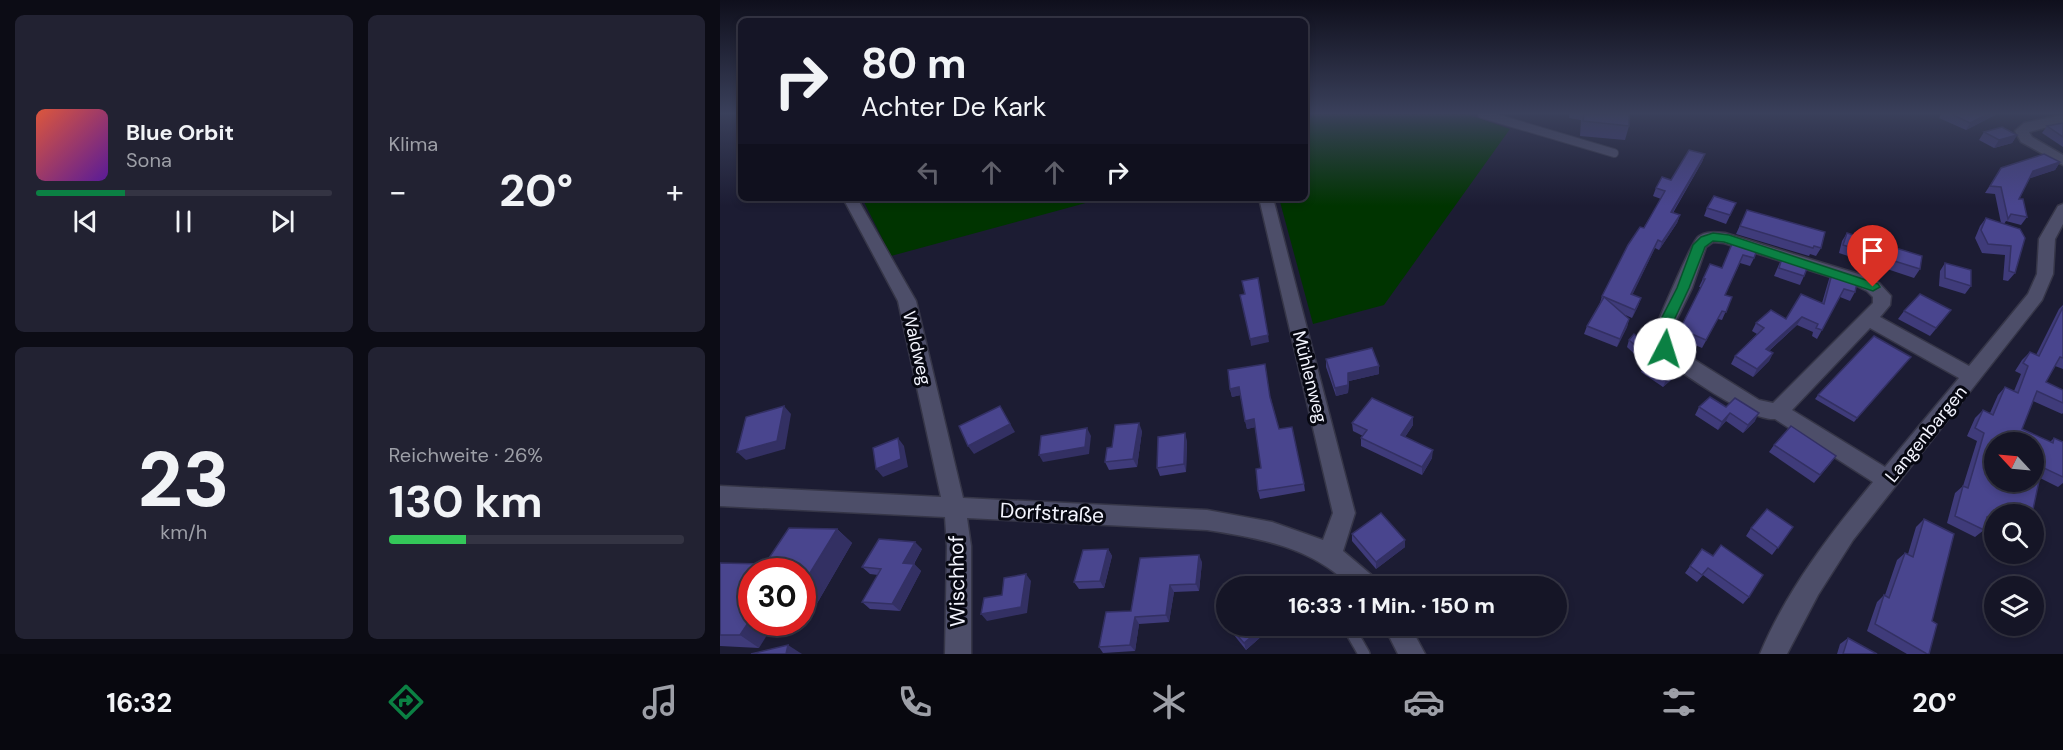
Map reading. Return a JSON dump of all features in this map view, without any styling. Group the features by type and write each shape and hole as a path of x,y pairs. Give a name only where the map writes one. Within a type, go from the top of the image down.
{"street":[{"path":"2035,145 2063,161"},
{"name":"Waldweg","path":"852,201 907,301 955,509"},
{"name":"Mühlenweg","path":"1267,201 1344,513 1330,555"},
{"name":"Langenbargen","path":"1773,654 1815,578 1845,533 2036,296 2045,274 2047,239 2063,209"},
{"path":"1778,411 1881,305 1882,296 1873,287 1859,280 1725,238 1705,239 1699,245 1683,288 1662,331 1660,341 1665,349 1752,406 1765,412 1778,411 1889,481"},
{"path":"1868,319 1972,376"},
{"name":"Dorfstraße","path":"720,496 1207,520 1248,526 1291,537 1330,555 1351,576"},
{"name":"Wischhof","path":"955,509 959,546 958,654"},
{"path":"1402,636 1412,654"}],"lane":[{"path":"1585,145 1614,153"},
{"path":"1354,636 1364,654"}],"green space":[{"path":"1308,145 1499,145 1384,305 1313,324 1280,201 1308,201"},
{"path":"864,201 1093,201 891,256"}],"building":[{"path":"1689,150 1705,154 1671,212 1680,215 1662,242 1658,240 1631,294 1641,298 1635,310 1602,296 1628,245 1640,227 1644,228 1665,191 1656,188 1662,177 1671,180"},
{"path":"2044,154 2060,162 2033,171 2019,199 2023,199 2027,217 2011,214 2008,219 2001,187 1990,186 2001,168"},
{"path":"1714,196 1736,203 1730,215 1707,208"},
{"path":"1747,210 1825,232 1821,248 1814,246 1813,248 1740,226"},
{"path":"1986,218 2020,229 2025,238 2015,273 2009,271 2011,246 1988,244 1981,230"},
{"path":"1847,233 1922,256 1920,269 1843,245"},
{"path":"1734,239 1758,247 1754,258 1743,255 1725,295 1732,297 1726,312 1722,311 1706,340 1680,329 1710,264 1722,268"},
{"path":"1783,255 1809,263 1804,276 1779,268"},
{"path":"1945,263 1971,270 1971,286 1945,278"},
{"path":"1833,270 1858,278 1855,292 1844,289 1822,330 1816,328 1818,324 1802,317 1766,349 1773,353 1757,369 1735,356 1764,328 1756,323 1771,310 1786,319 1801,294 1824,304"},
{"path":"1258,278 1268,335 1250,339 1240,295 1245,294 1242,281"},
{"path":"1920,294 1951,310 1936,328 1904,311"},
{"path":"1604,297 1629,319 1620,339 1587,326"},
{"path":"2063,307 2063,358 2060,357 2046,382 2063,390 2063,403 2037,391 2022,429 2029,432 1984,433 1975,428 1983,410 1993,415 2005,387 2018,393 2028,366 2023,363 2030,352 2039,356"},
{"path":"1634,334 1638,337 1644,334 1656,344 1651,346 1682,366 1666,380 1643,365 1650,359 1629,340"},
{"path":"1874,336 1911,357 1857,418 1818,395"},
{"path":"1372,348 1379,366 1348,373 1348,385 1335,388 1326,359"},
{"path":"1265,364 1270,397 1279,429 1292,427 1304,484 1258,491 1256,469 1261,468 1254,419 1245,421 1239,387 1230,389 1228,370"},
{"path":"1710,397 1726,407 1735,398 1759,413 1748,425 1730,413 1722,422 1699,407"},
{"path":"1372,398 1413,417 1401,435 1433,450 1422,467 1361,438 1367,430 1352,423"},
{"path":"784,406 777,441 737,452 746,417"},
{"path":"1000,406 1010,424 968,446 959,426"},
{"path":"1139,423 1133,459 1105,462 1107,448 1112,447 1115,425"},
{"path":"1791,426 1836,456 1820,475 1774,445"},
{"path":"1087,428 1085,447 1039,455 1041,436"},
{"path":"1185,433 1184,464 1157,468 1158,437"},
{"path":"1984,433 1984,492 2037,492 2034,504 1984,504 1984,530 1955,516 1963,486 1968,488"},
{"path":"898,438 901,459 876,469 873,448"},
{"path":"2054,438 2063,442 2063,477 2044,468 2044,439 2053,443"},
{"path":"1767,509 1793,527 1778,548 1751,528"},
{"path":"1381,513 1405,540 1376,562 1352,534"},
{"path":"1924,519 1954,534 1932,621 1937,624 1929,654 1875,624 1884,595 1889,598 1905,553 1913,557"},
{"path":"789,528 837,529 816,563 816,558 769,558"},
{"path":"879,539 915,542 903,563 914,564 892,604 862,602 881,569 862,567"},
{"path":"1721,545 1763,575 1749,597 1708,568 1702,575 1690,566 1702,549 1713,556"},
{"path":"1108,549 1100,581 1074,582 1083,550"},
{"path":"1199,555 1196,584 1170,585 1166,615 1135,617 1130,645 1099,647 1106,612 1131,611 1140,558"},
{"path":"720,563 738,563 738,635 720,635"},
{"path":"1026,574 1021,607 981,614 984,598 1002,595 1004,578"},
{"path":"1238,636 1252,636 1244,643"},
{"path":"1848,638 1877,654 1843,654"},
{"path":"788,645 786,654 751,654"}],"route":[{"path":"1665,349 1660,341 1662,331 1683,288 1699,245 1705,239 1725,238 1859,280 1873,287"}]}
